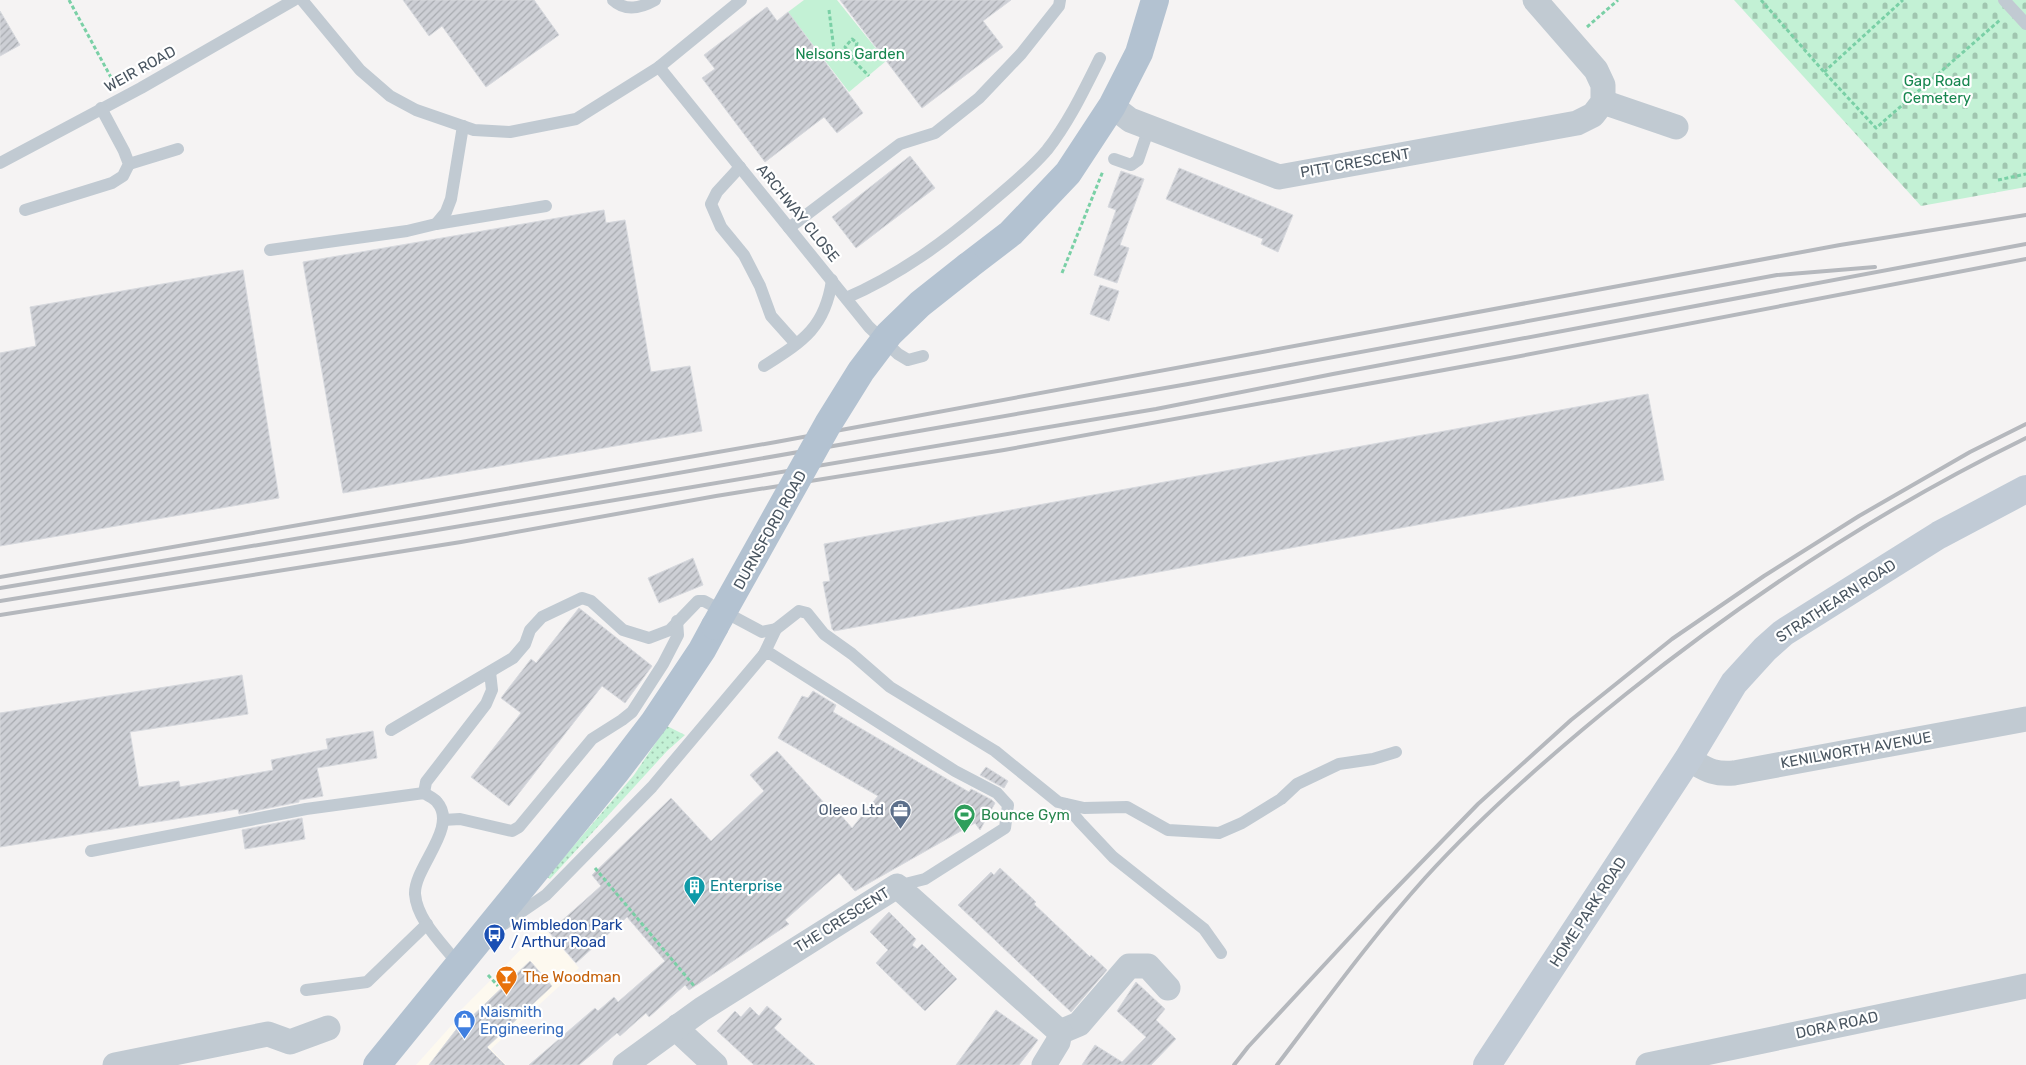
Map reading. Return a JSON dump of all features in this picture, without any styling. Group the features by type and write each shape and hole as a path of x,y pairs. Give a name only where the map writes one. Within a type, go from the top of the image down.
{"main road":[{"name":"DURNSFORD ROAD","path":"377,1065 654,722 702,650 828,424 861,371 889,334 920,304 1010,232 1068,173 1112,106 1139,53 1155,0"}],"street":[{"path":"1535,0 1596,70 1603,85 1603,102 1676,126"},
{"name":"PITT CRESCENT","path":"1112,106 1130,120 1278,177 1578,123 1593,115 1603,102"},
{"name":"STRATHEARN ROAD","path":"1688,759 1734,683 1765,649 1784,634 1939,535 2026,489"},
{"name":"KENILWORTH AVENUE","path":"1688,759 1712,772 1721,774 2026,719"},
{"name":"HOME PARK ROAD","path":"1487,1065 1688,759"},
{"name":"THE CRESCENT","path":"625,1065 678,1026 897,886 1060,1032"},
{"path":"1044,1065 1058,1042 1060,1032 1078,1024 1129,966 1148,966 1168,988"},
{"name":"DORA ROAD","path":"1648,1065 2026,986"},
{"path":"678,1026 684,1036 715,1065"},
{"path":"116,1065 268,1034 290,1042 328,1028"}],"lane":[{"name":"WEIR ROAD","path":"0,163 294,0"},
{"path":"302,0 360,70 390,96 416,110 474,130 510,132 576,119 659,67 741,0"},
{"path":"613,0 626,8 641,7 655,0"},
{"path":"789,228 900,144 935,133 979,98 1021,54 1059,6 1060,0"},
{"path":"2008,5 2026,24"},
{"path":"846,298 876,285 949,238 1007,189 1046,151 1076,108 1100,58"},
{"name":"ARCHWAY CLOSE","path":"659,67 868,327 898,354 908,360 923,356"},
{"path":"101,108 129,164"},
{"path":"436,224 446,212 452,198 463,126"},
{"path":"1110,163 1131,165 1138,160 1150,128"},
{"path":"25,210 112,183 123,176 129,164 178,149"},
{"path":"740,166 717,192 710,204 721,227 744,255 760,286 771,316 796,344"},
{"path":"270,250 407,231 436,224 546,206"},
{"path":"764,366 796,344 819,323 829,300 832,280"},
{"path":"391,730 513,658 526,644 530,630 542,617 582,598 590,601 623,630 649,638 670,630 698,601 704,601 762,632 776,629 799,611 807,613 824,634 852,654 890,687 995,752 1058,802 1084,808 1127,807 1168,830 1219,833 1242,823 1281,799 1297,784 1339,764 1373,759 1396,752"},
{"path":"443,820 460,818 512,831 519,827 592,739 632,712 663,664 678,635 677,621"},
{"path":"478,942 546,895 652,787 764,654 776,629"},
{"path":"764,654 772,654 955,771 997,793 1008,805 1005,828 925,879 897,886"},
{"path":"424,793 426,782 486,704 492,690 490,672"},
{"path":"91,851 306,809 424,793 437,802 443,820 435,844 418,879 415,894 418,907 427,924 459,964"},
{"path":"1065,804 1112,857 1204,929 1221,953"},
{"path":"306,990 367,982 427,924"}],"path":[{"path":"70,0 105,68"},
{"path":"1571,40 1618,0"},
{"path":"1761,0 1876,128 2008,5"},
{"path":"1824,72 1903,0"},
{"path":"829,10 834,50 840,57 852,59 869,76"},
{"path":"852,59 854,52"},
{"path":"1062,272 1110,163"},
{"path":"1998,180 2026,174"},
{"path":"594,867 696,989"},
{"path":"488,975 498,986"}],"shaded area":[{"path":"543,927 579,968 491,1049 506,1065 416,1065 459,1017 457,1014"}],"green space":[{"name":"Nelsons Garden","path":"804,0 837,0 886,61 849,92 788,12"},
{"name":"Gap Road Cemetery","path":"1734,0 2026,0 2026,187 1921,206"},
{"path":"667,726 685,735 667,751 550,879 547,877 634,775"}],"building":[{"path":"403,0 534,0 559,35 486,87 442,26 429,36"},
{"path":"840,0 1011,0 983,21 1003,47 922,108"},
{"path":"767,7 777,21 788,12 863,113 837,133 824,117 765,162 702,78 715,69 704,55"},
{"path":"0,11 20,45 0,56"},
{"path":"910,156 935,188 856,248 832,217"},
{"path":"1179,168 1293,215 1278,252 1261,244 1263,239 1166,199"},
{"path":"1121,171 1144,179 1120,245 1129,248 1117,283 1094,275 1116,210 1108,207"},
{"path":"604,210 606,223 625,220 651,372 690,366 702,431 343,493 303,262"},
{"path":"243,270 279,498 0,546 0,353 36,346 30,307"},
{"path":"1100,285 1119,291 1109,321 1090,314"},
{"path":"1648,394 1664,480 834,631 832,629 823,582 830,581 824,544"},
{"path":"693,558 703,585 659,603 648,578"},
{"path":"579,608 652,666 625,703 602,686 509,806 471,777 521,713 501,698 531,659 536,663"},
{"path":"242,675 248,714 130,732 139,787 179,781 180,787 273,770 271,760 328,749 326,739 373,731 377,758 317,768 323,796 299,800 299,802 239,814 238,809 0,847 0,713"},
{"path":"813,691 836,705 833,712 969,792 971,789 992,800 995,803 980,830 975,823 855,891 839,873 785,920 789,924 689,990 685,985 649,1017 646,1013 620,1036 617,1033 579,1065 529,1065 595,1008 598,1011 614,997 618,1002 665,961 627,917 576,963 549,932 601,886 592,875 671,798 711,841 764,791 750,775 777,751 836,816 839,813 852,828 878,796 778,738 802,696 808,698"},
{"path":"986,767 1008,781 1004,788 980,775"},
{"path":"302,818 305,839 245,849 242,830"},
{"path":"1000,868 1036,902 1034,904 1090,957 1091,955 1107,970 1071,1012 958,905 991,872 994,875"},
{"path":"889,912 916,939 912,945 917,949 922,944 957,979 925,1011 876,963 888,950 870,932"},
{"path":"530,961 552,986 487,1047 505,1065 429,1065 462,1022 464,1024"},
{"path":"1136,982 1165,1009 1156,1020 1176,1039 1151,1065 1082,1065 1095,1045 1122,1062 1146,1037 1117,1011"},
{"path":"767,1006 782,1019 774,1028 815,1065 754,1065 717,1031 735,1011 741,1017 750,1007 759,1016"},
{"path":"996,1010 1038,1040 1019,1065 956,1065"}],"railway":[{"path":"0,577 776,442 1840,245 2026,215"},
{"path":"0,601 413,534 1156,409 2026,244"},
{"path":"0,615 461,542 716,496 1004,450 1510,358 2026,259"},
{"path":"0,588 426,517 1188,384 1777,275 1875,267"},
{"path":"1234,1065 1248,1047 1377,908 1478,804 1571,720 1672,639 1764,576 1859,516 1970,452 2026,424"},
{"path":"1277,1065 1405,900 1472,829 1573,737 1673,657 1769,588 1869,524 1973,465 2026,438"}],"place":[{"name":"Oleeo Ltd","path":"900,829"},
{"name":"Bounce Gym","path":"965,834"},
{"name":"Enterprise","path":"694,905"},
{"name":"Wimbledon Park / Arthur Road","path":"495,953"},
{"name":"The Woodman","path":"507,996"},
{"name":"Naismith Engineering","path":"464,1040"}]}
